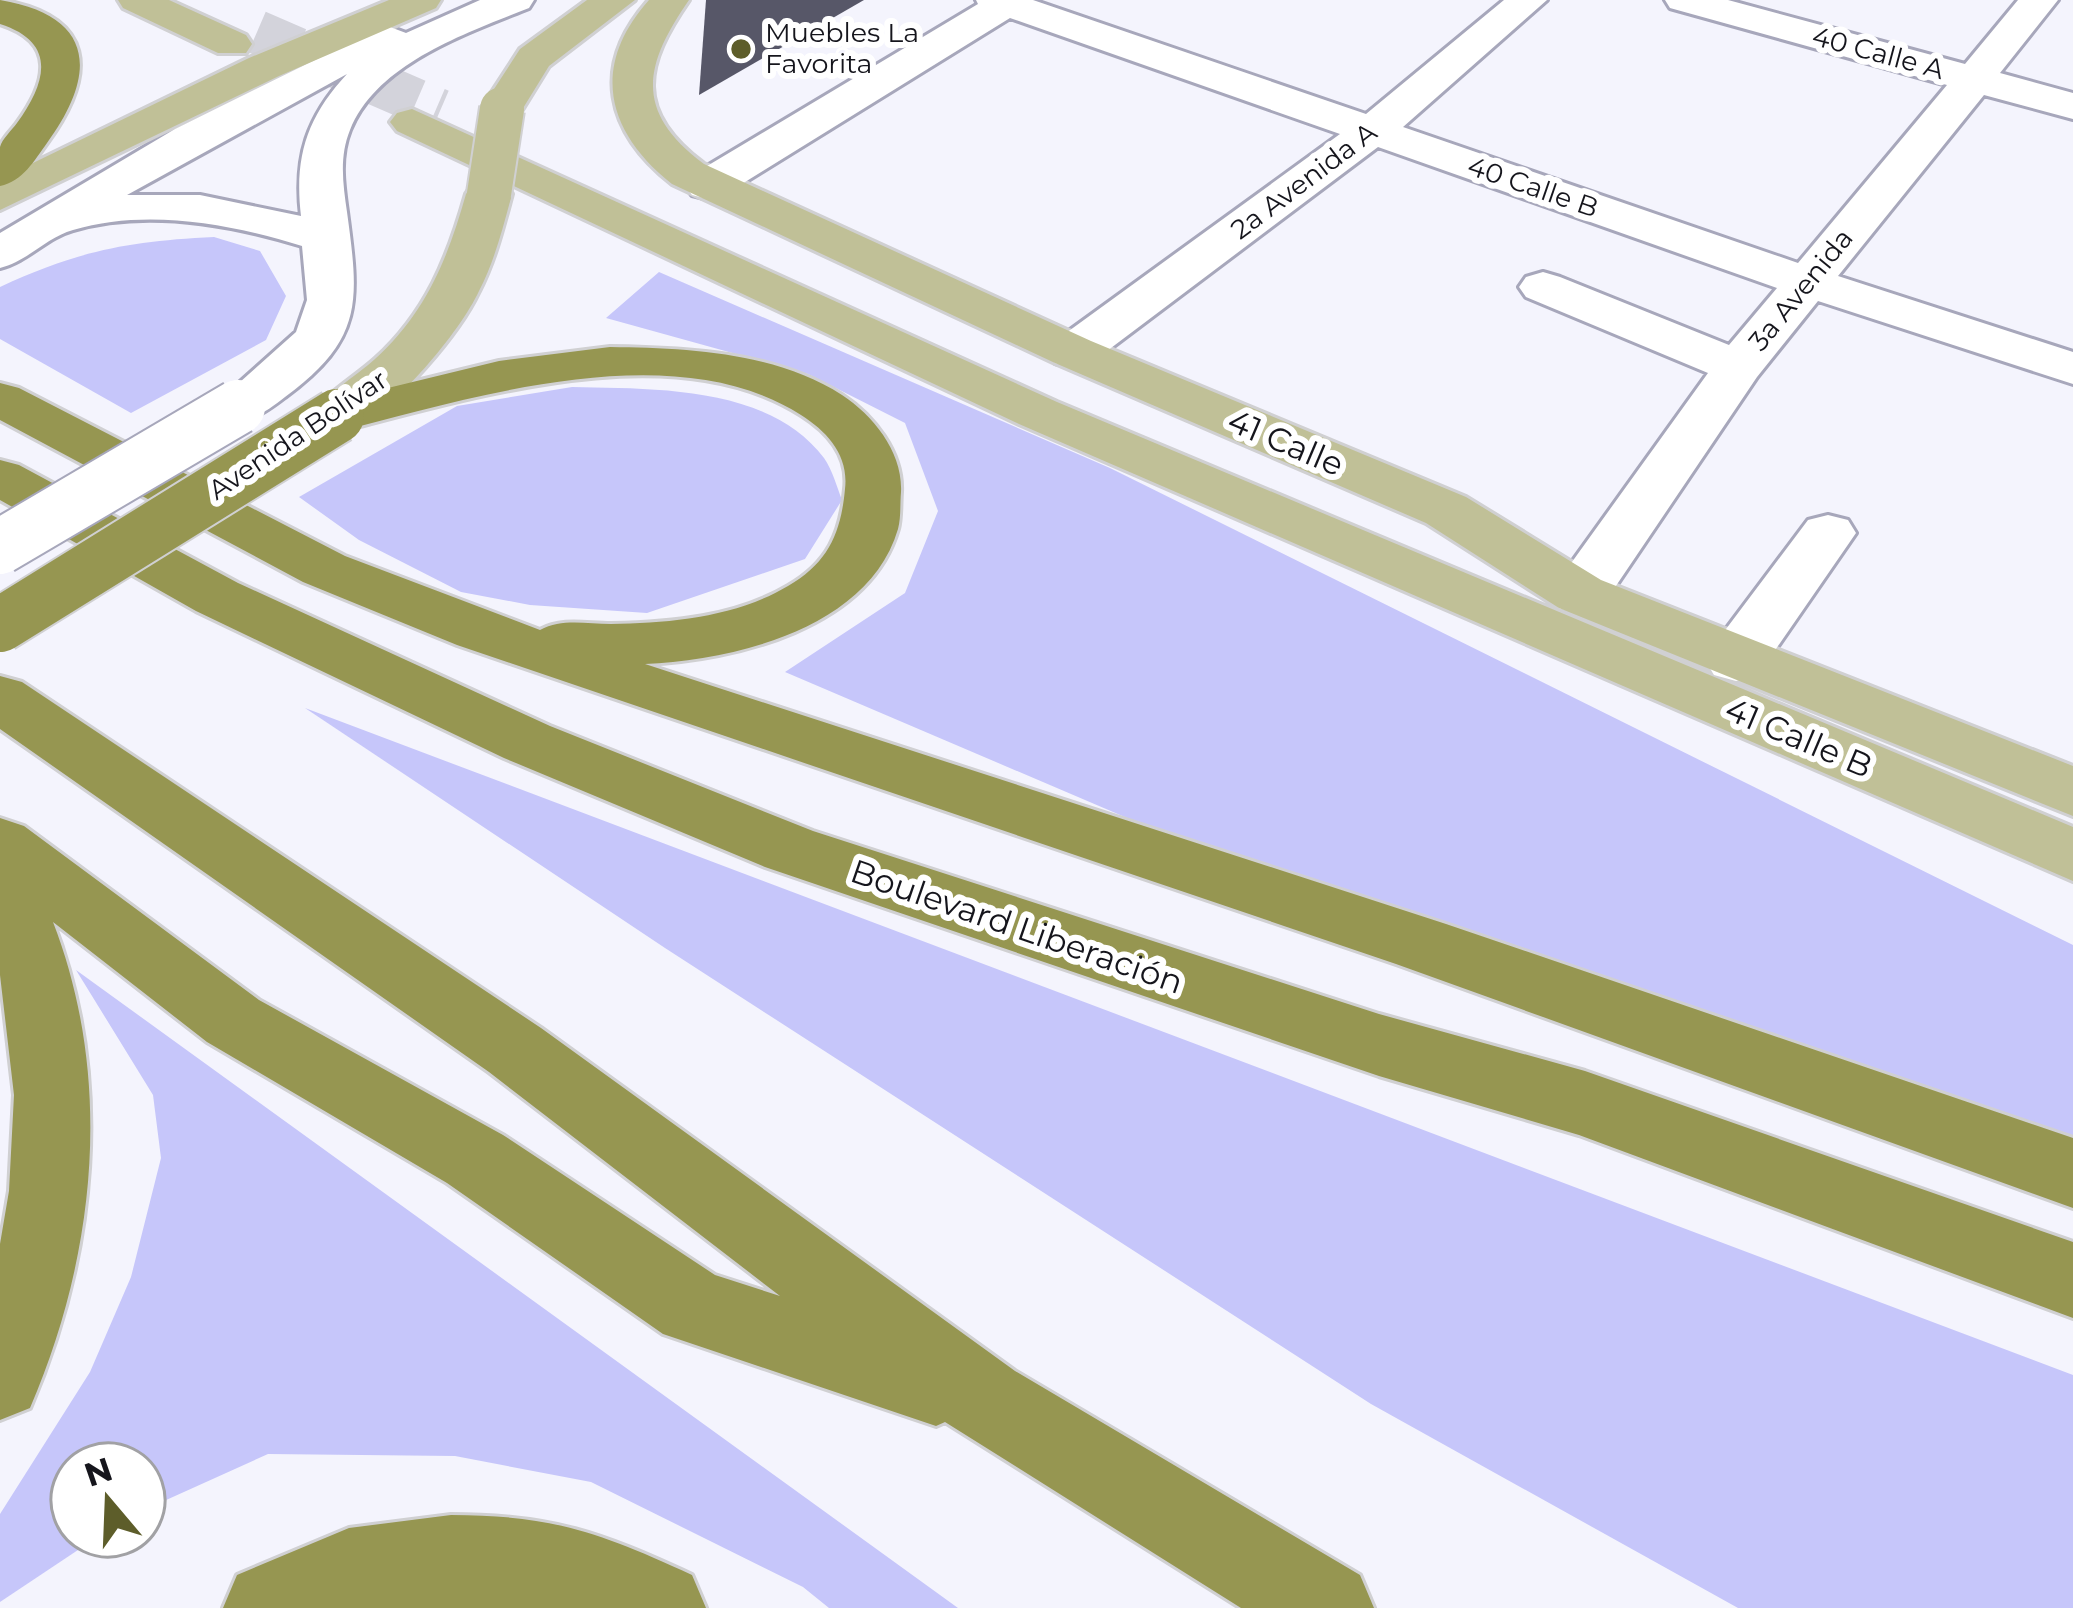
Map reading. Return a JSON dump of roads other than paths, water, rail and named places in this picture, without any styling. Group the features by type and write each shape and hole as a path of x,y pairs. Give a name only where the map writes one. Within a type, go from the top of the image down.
{"highway":[{"path":"0,11 35,22 50,33 60,46 64,68 52,106 0,173"},
{"path":"337,416 442,388 553,369 681,364 777,384 811,399 840,417 872,464 875,519 867,544 822,591 783,613 735,631 634,644 579,644 478,632"},
{"path":"0,399 324,569 478,632 1421,944 2073,1173"},
{"name":"Avenida Bolívar","path":"0,625 337,416"},
{"name":"Boulevard Liberación","path":"0,477 217,597 527,742 789,849 1379,1045 1585,1105 2073,1280"},
{"path":"0,698 515,1051 985,1400 1327,1608"},
{"path":"0,844 233,1021 475,1160 692,1307 985,1400"},
{"path":"0,873 40,992 55,1122 52,1190 34,1287 0,1379"},
{"path":"270,1608 349,1574 451,1561 538,1566 597,1579 659,1608"}],"main road":[{"path":"137,0 244,38 187,0"},
{"path":"0,196 264,67 422,0"},
{"name":"Avenida Bolívar","path":"337,416 391,375 442,318 473,256 510,88 542,49 616,0"},
{"name":"41 Calle","path":"670,0 650,20 634,53 631,91 642,125 662,155 709,185 1073,352 1446,511 1552,606 1736,660 2073,792"},
{"path":"426,116 1038,412 1552,606"},
{"name":"41 Calle B","path":"1552,606 2073,855"}],"street":[{"path":"0,254 79,200 324,68 482,0"},
{"path":"0,547 238,407 302,361 329,316 333,285 325,266 320,164 327,135 342,107 397,55 515,0"},
{"name":"2a Avenida A","path":"1073,352 1372,131 1528,0"},
{"name":"40 Calle A","path":"1684,0 2073,106"},
{"name":"3a Avenida","path":"1552,606 1738,367 2039,0"},
{"path":"709,185 1004,1"},
{"name":"40 Calle B","path":"1004,1 1807,282 2073,369"},
{"path":"55,219 107,209 218,207 326,238"},
{"path":"1543,286 1738,367"},
{"path":"1736,660 1828,533"}],"tunnel":[{"path":"257,32 440,111"}],"place":[{"name":"Muebles La Favorita","path":"741,49"}]}
